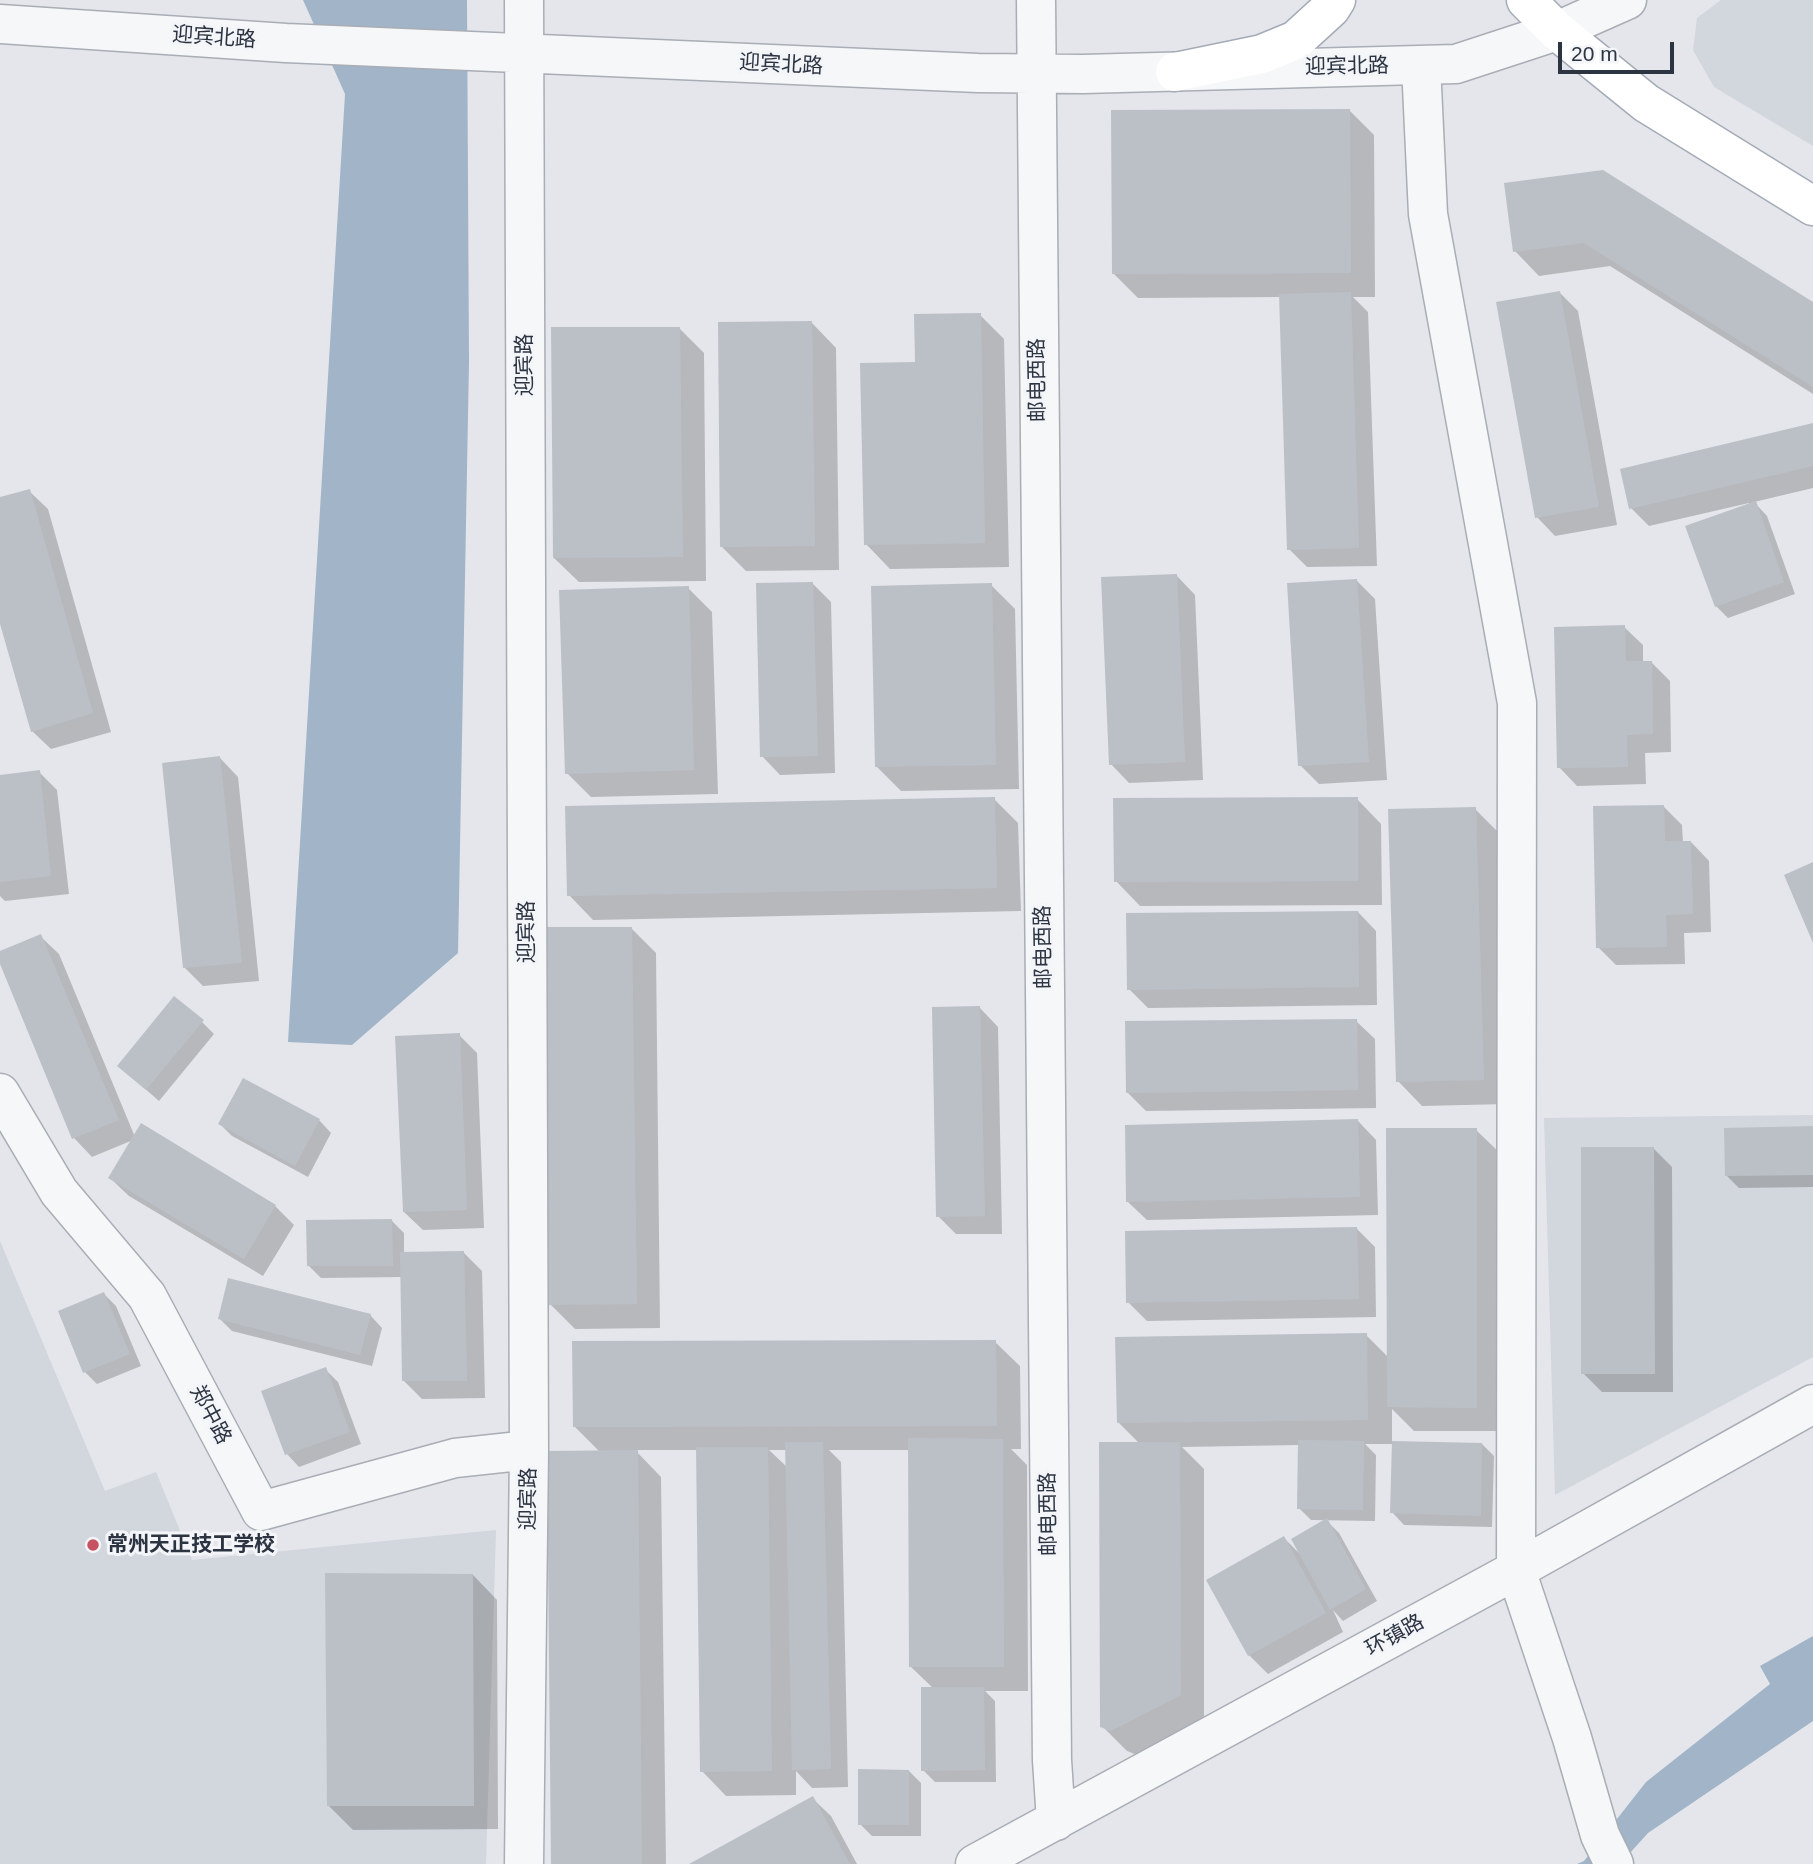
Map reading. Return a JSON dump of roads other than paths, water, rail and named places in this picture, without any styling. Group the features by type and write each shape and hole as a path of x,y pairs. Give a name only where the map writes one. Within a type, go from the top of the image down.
{"main road":[{"path":"1175,72 1262,54 1296,40 1331,8 1336,0"},
{"path":"1526,0 1557,31 1646,103 1813,206"}],"street":[{"name":"迎宾路","path":"524,0 529,1450 524,1864"},
{"name":"邮电西路","path":"1036,0 1051,1732 1056,1821"},
{"name":"迎宾北路","path":"0,24 286,43 978,74 1175,72 1456,64 1557,31 1627,0"},
{"path":"1421,65 1428,214 1517,703 1516,1570 1607,1850"},
{"name":"郑中路","path":"0,1093 59,1192 146,1296 261,1511 455,1458 529,1450"},
{"name":"环镇路","path":"975,1864 1516,1570 1813,1404"}],"water":[{"path":"303,0 467,0 469,362 458,953 352,1045 288,1042 345,94"},
{"path":"1813,1636 1813,1721 1648,1833 1620,1864 1577,1864 1584,1861 1646,1782 1770,1684 1760,1666"}],"place":[{"name":"常州天正技工学校","path":"93,1545"}]}
